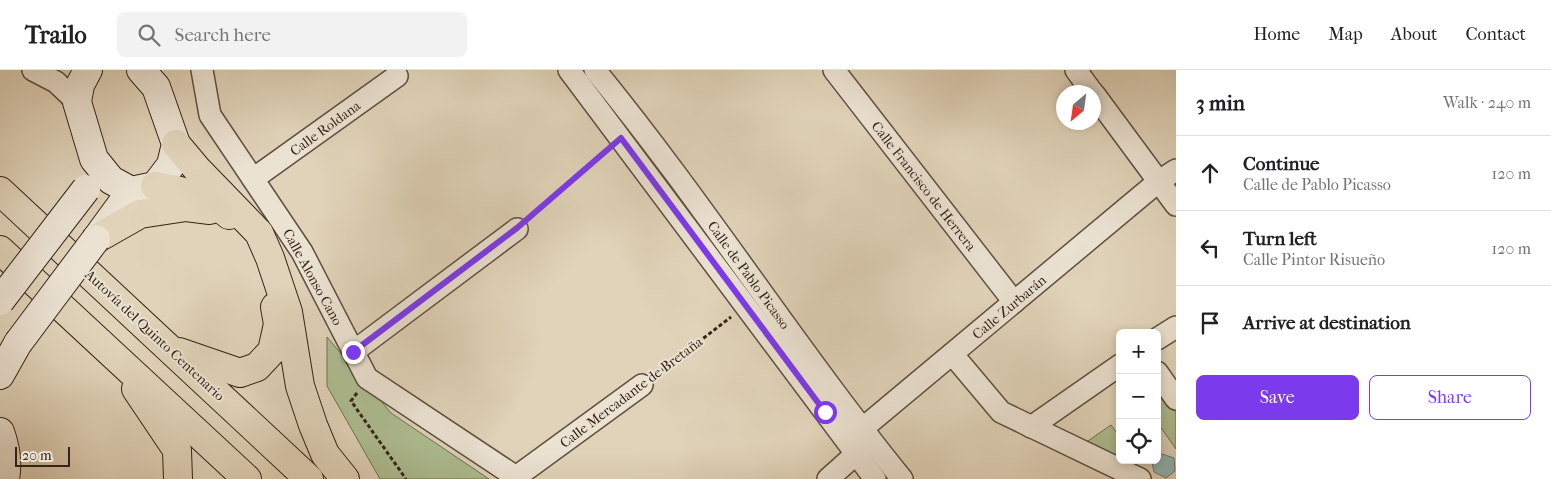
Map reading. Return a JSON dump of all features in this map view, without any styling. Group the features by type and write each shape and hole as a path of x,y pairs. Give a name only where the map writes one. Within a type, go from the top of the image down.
{"highway":[{"path":"176,144 258,233 270,258 288,312 300,386 313,425 325,454 345,479"},
{"path":"143,188 183,191 226,212 250,237 268,280 278,324 272,351 257,367 240,373 170,349"},
{"name":"Autovía del Quinto Centenario","path":"0,191 310,479"},
{"path":"96,239 140,214 186,207 226,212"},
{"path":"0,250 248,479"},
{"path":"117,358 177,450 178,479"}],"street":[{"path":"33,70 56,82 77,102"},
{"path":"41,70 58,74 80,70"},
{"path":"88,70 80,85 77,102 94,159 112,180 143,188"},
{"name":"Calle Alonso Cano","path":"202,70 210,114 302,252 367,378 517,478"},
{"name":"Calle de Pablo Picasso","path":"569,70 874,479"},
{"name":"Calle de Pablo Picasso","path":"595,70 716,230 862,429 902,479"},
{"name":"Calle Francisco de Herrera","path":"834,70 1014,302"},
{"path":"1076,70 1087,85"},
{"path":"0,375 18,343 96,239 143,188 171,166 176,144 152,76"},
{"name":"Calle Roldana","path":"253,179 397,76"},
{"path":"1101,102 1168,175 1176,205"},
{"path":"0,301 86,188 94,159"},
{"name":"Calle Zurbarán","path":"862,429 1168,175"},
{"path":"353,352 517,228"},
{"path":"1161,336 1176,327"},
{"path":"953,355 1001,412 1140,479"},
{"path":"1031,427 1116,368"},
{"path":"1158,374 1176,399"},
{"name":"Calle Mercadante de Bretaña","path":"517,478 642,385"},
{"path":"828,479 856,454 862,429"},
{"path":"0,432 5,444 10,474"}],"path":[{"path":"517,228 621,138"},
{"name":"Calle Mercadante de Bretaña","path":"642,385 746,306"},
{"path":"367,378 351,401 406,479"}],"green space":[{"path":"327,337 391,413 489,479 380,479 327,386"},
{"path":"1161,391 1176,413 1176,449 1161,428"},
{"path":"1111,425 1116,432 1116,458 1085,443"}],"water":[{"path":"1161,455 1174,458 1175,471 1166,478 1154,472 1152,464 1161,464"}],"route":[{"path":"353,352 517,228 621,138 825,412"}]}
